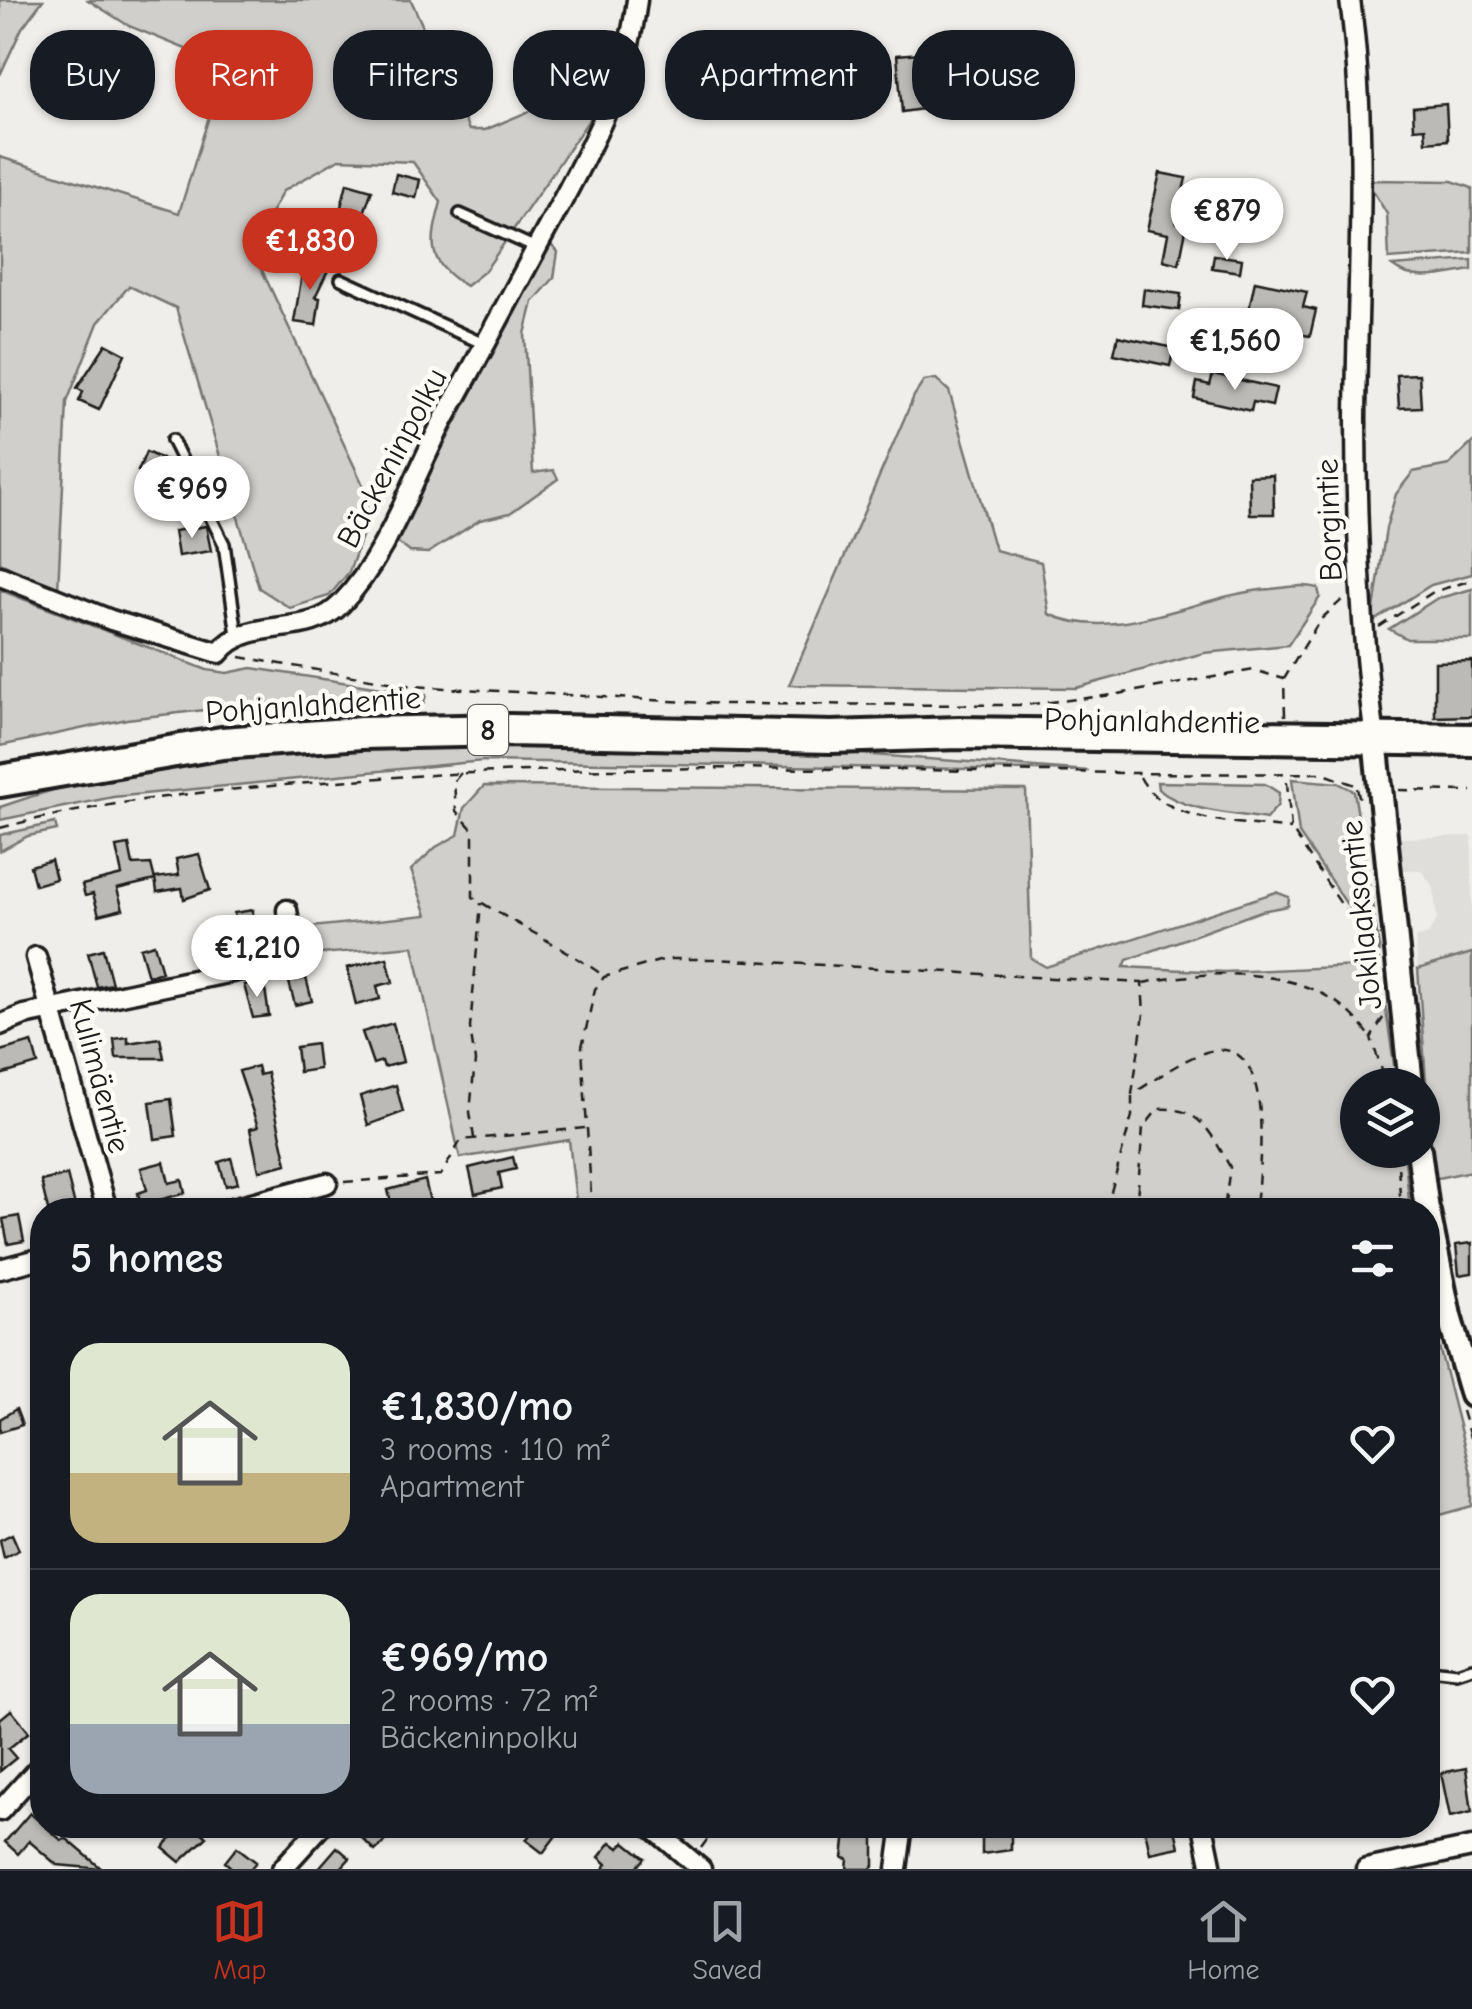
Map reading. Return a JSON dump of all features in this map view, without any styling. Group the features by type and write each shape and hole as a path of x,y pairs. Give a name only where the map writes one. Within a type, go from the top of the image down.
{"highway":[{"name":"Pohjanlahdentie","path":"0,780 222,744 361,733 510,730 832,737 960,733 1376,750 1472,761"},
{"name":"Pohjanlahdentie","path":"1376,750 1472,740"},
{"name":"Pohjanlahdentie","path":"0,797 100,764"}],"street":[{"name":"Bäckeninpolku","path":"237,635 300,625 330,615 343,602 392,524 606,114 633,29 637,0"},
{"name":"Borgintie","path":"1350,0 1363,133 1356,422 1362,639 1376,750"},
{"path":"0,576 111,620 219,653 237,635"},
{"name":"Jokilaaksontie","path":"1376,750 1409,1068"},
{"path":"0,1025 280,962 290,954 292,942 287,910"},
{"name":"Kulimäentie","path":"36,957 103,1198"},
{"path":"1421,1168 1425,1198"},
{"path":"270,1198 327,1183"},
{"path":"0,1269 30,1261"},
{"path":"1440,1273 1472,1396"},
{"path":"0,1811 30,1777"},
{"path":"282,1869 310,1838"},
{"path":"665,1838 697,1864"},
{"path":"897,1869 902,1838"},
{"path":"1206,1838 1212,1869"},
{"path":"1366,1869 1472,1848"}],"lane":[{"path":"460,214 536,248"},
{"path":"341,279 486,345"},
{"path":"172,440 224,544 237,635"},
{"path":"1440,1676 1472,1668"}],"path":[{"path":"1362,639 1433,592 1472,580"},
{"path":"1286,720 1284,679 1320,620 1361,588"},
{"path":"219,653 412,686 722,704 1024,705 1113,696 1254,670 1284,679"},
{"path":"1113,696 1115,709"},
{"path":"0,828 114,803 192,794 462,772 588,767 1140,776 1321,774 1357,787"},
{"path":"462,772 454,781 456,811 473,830 474,897 558,944 604,977"},
{"path":"1140,776 1146,788 1178,810 1291,829"},
{"path":"1287,782 1291,829 1378,960 1400,966"},
{"path":"1408,791 1472,791"},
{"path":"474,1139 470,1112 475,1061 470,1028 481,902"},
{"path":"591,1198 582,1047 586,1016 595,989 604,977 666,959 1142,984 1242,974 1283,980 1331,999 1356,1018 1371,1038 1381,1068"},
{"path":"1109,1198 1132,1116 1144,1014 1142,984"},
{"path":"1371,1038 1388,1010"},
{"path":"1132,1094 1209,1050 1224,1049 1240,1055 1250,1066 1259,1102 1256,1198"},
{"path":"1137,1198 1144,1128 1158,1110 1180,1108 1194,1113 1203,1123 1230,1167 1226,1198"},
{"path":"327,1183 441,1175 461,1140 586,1128"},
{"path":"1398,1168 1400,1198"},
{"path":"697,1864 711,1838"}],"shaded area":[{"path":"0,0 43,0 22,28 0,75"},
{"path":"88,0 411,0 424,30 333,30 333,120 465,120 469,130 485,130 513,118 589,120 485,271 466,286 444,269 434,251 441,202 413,162 339,159 283,191 252,249 373,506 349,572 329,596 290,608 259,588 176,308 129,286 98,323 67,402 58,590 0,563 0,157 179,213 208,120 313,120 313,30 175,30 175,45 155,37 155,30 129,26"},
{"path":"1371,180 1452,181 1472,188 1472,253 1389,259 1387,214 1371,188"},
{"path":"550,244 558,252 554,278 533,302 525,334 533,473 553,470 558,479 510,513 480,520 428,553 410,552 394,540"},
{"path":"1472,260 1472,270 1430,276 1410,275 1392,266"},
{"path":"936,379 949,391 995,550 1041,562 1049,614 1103,624 1283,587 1318,588 1320,597 1288,645 1204,653 1076,688 789,685 914,396 924,381"},
{"path":"1472,443 1472,574 1431,585 1372,622 1386,528 1396,494 1413,472 1449,465"},
{"path":"1472,589 1472,639 1407,639 1389,629 1436,599"},
{"path":"0,590 207,670 227,673 252,668 426,695 423,705 265,703 127,719 0,746"},
{"path":"589,744 833,752 1089,771 483,761 113,797 0,820 0,807 71,785 217,758 366,747"},
{"path":"1292,779 1338,783 1354,791 1380,953 1299,834"},
{"path":"1157,782 1265,784 1279,793 1278,805 1266,819 1210,810 1169,797 1158,789"},
{"path":"484,786 1026,790 1031,958 1046,967 1276,892 1289,897 1288,906 1261,911 1127,960 1124,967 1224,972 1360,966 1385,1003 1395,1068 1340,1068 1340,1168 1406,1168 1409,1198 576,1198 569,1140 460,1158 413,946 321,954 311,927 427,915 411,870 436,847 458,835 464,808"},
{"path":"55,823 57,830 28,836 0,851 0,835"},
{"path":"1472,836 1472,953 1418,969 1415,938 1428,934 1437,919 1433,887 1421,870 1402,870 1401,838"},
{"path":"1472,953 1472,1171 1433,1179 1432,1168 1440,1168 1440,1068 1425,1068 1418,969"},
{"path":"1440,1350 1472,1477 1472,1506 1440,1515"}],"building":[{"path":"912,54 912,111 902,112 897,55"},
{"path":"1446,104 1448,140 1426,142 1425,128 1414,129 1413,107"},
{"path":"1160,173 1186,178 1176,222 1187,225 1179,264 1163,260 1168,234 1147,230"},
{"path":"396,174 420,180 416,198 392,192"},
{"path":"347,183 372,190 357,233 336,227"},
{"path":"1214,255 1242,259 1240,272 1212,268"},
{"path":"309,259 329,268 315,297 320,298 316,325 294,322 302,274"},
{"path":"1255,281 1307,292 1303,307 1316,310 1310,336 1298,334 1299,329 1247,318"},
{"path":"1144,289 1181,294 1179,310 1142,305"},
{"path":"1118,336 1174,348 1170,366 1114,354"},
{"path":"106,344 125,354 99,410 79,401 83,392 77,388"},
{"path":"1213,374 1276,388 1272,406 1253,402 1251,411 1194,398 1197,382 1210,385"},
{"path":"1419,374 1421,407 1399,408 1397,375"},
{"path":"146,452 169,462 160,481 138,471"},
{"path":"1273,475 1274,514 1250,514 1249,476"},
{"path":"206,526 211,551 178,556 174,531"},
{"path":"1472,661 1472,716 1435,717 1435,662"},
{"path":"129,845 133,865 151,864 155,880 117,889 123,909 99,915 93,894 85,896 82,885 122,875 116,847"},
{"path":"199,854 210,890 184,899 182,888 157,892 155,878 179,875 176,859"},
{"path":"51,860 56,879 35,885 30,866"},
{"path":"253,910 252,947 218,952 215,929 236,926 234,913"},
{"path":"154,944 162,972 148,976 140,948"},
{"path":"103,949 112,984 97,987 88,953"},
{"path":"387,958 393,982 377,986 380,999 356,1005 347,968"},
{"path":"306,978 312,1001 295,1005 289,982"},
{"path":"264,982 269,1016 253,1018 244,985"},
{"path":"393,1023 403,1062 384,1067 382,1061 373,1064 362,1032"},
{"path":"128,1037 128,1043 160,1038 164,1058 116,1058 114,1039"},
{"path":"32,1042 38,1064 0,1075 0,1051"},
{"path":"316,1044 319,1069 299,1072 296,1047"},
{"path":"257,1066 259,1075 267,1073 287,1164 259,1171 250,1129 258,1127 239,1071"},
{"path":"396,1085 403,1112 368,1125 360,1096"},
{"path":"171,1099 176,1136 155,1139 150,1102"},
{"path":"513,1157 516,1169 499,1173 502,1188 475,1194 469,1168"},
{"path":"231,1158 238,1183 226,1186 219,1162"},
{"path":"164,1162 169,1183 182,1180 185,1193 139,1198 138,1193 147,1190 141,1168"},
{"path":"67,1175 73,1198 45,1198 41,1181"},
{"path":"425,1180 429,1198 390,1198 388,1190"},
{"path":"19,1216 24,1241 8,1244 3,1219"},
{"path":"1472,1243 1472,1273 1459,1275 1456,1245"},
{"path":"16,1409 22,1425 0,1432 0,1419"},
{"path":"12,1534 19,1550 4,1558 0,1540"},
{"path":"11,1710 29,1732 8,1749 16,1758 0,1771 0,1719"},
{"path":"1466,1768 1472,1812 1450,1817 1441,1773"},
{"path":"30,1813 30,1838 67,1839 102,1869 57,1865 29,1841 18,1854 5,1842"},
{"path":"171,1838 206,1838 180,1862 163,1848"},
{"path":"362,1838 389,1838 375,1851"},
{"path":"528,1838 554,1838 543,1853"},
{"path":"845,1838 874,1838 874,1866 870,1869 847,1869 848,1859 843,1858"},
{"path":"982,1838 1011,1838 1011,1850 982,1854"},
{"path":"1147,1838 1177,1838 1179,1847 1150,1853"},
{"path":"611,1842 619,1848 625,1842 645,1858 636,1869 603,1869 607,1864 599,1857"},
{"path":"237,1847 256,1862 250,1869 233,1869 225,1862"},
{"path":"337,1847 350,1858 340,1869 318,1869"}]}
